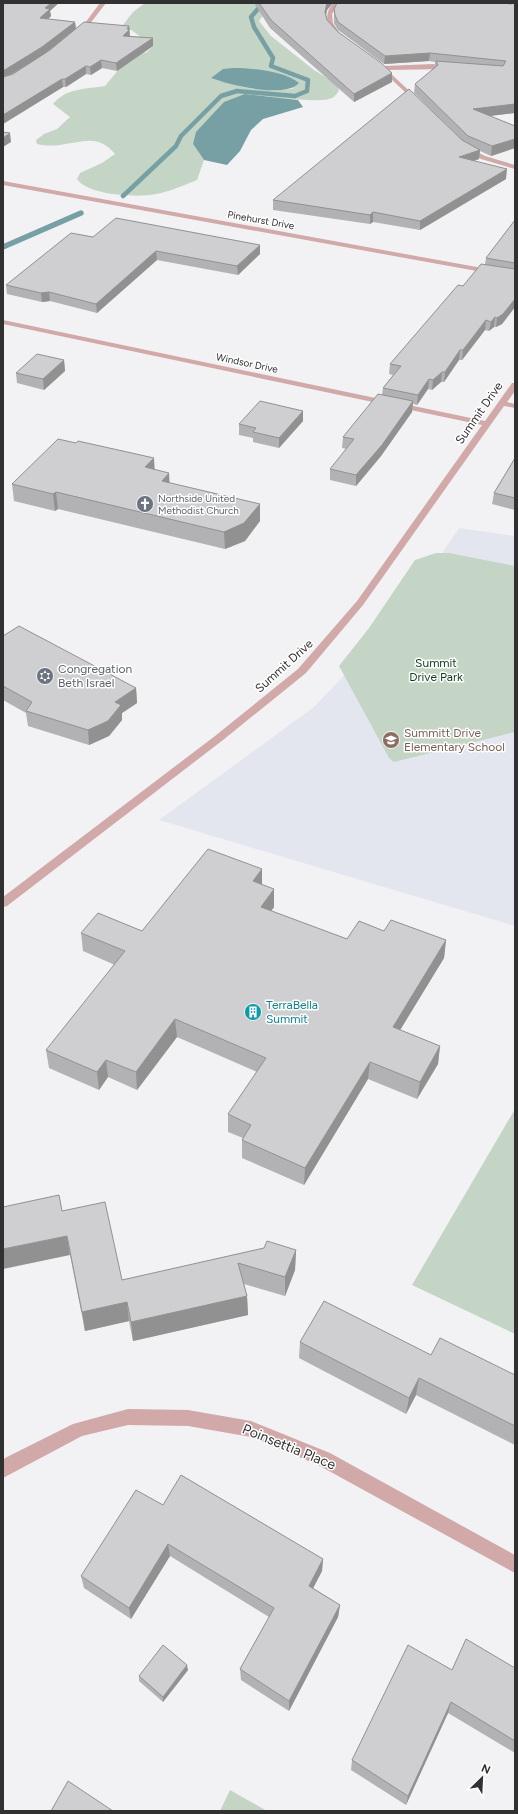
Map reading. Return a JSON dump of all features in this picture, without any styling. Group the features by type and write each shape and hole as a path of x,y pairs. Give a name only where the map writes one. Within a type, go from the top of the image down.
{"street":[{"path":"73,36 87,24 103,3"},
{"path":"337,3 329,13 330,26 345,40"},
{"path":"377,64 383,68 423,108"},
{"path":"383,68 433,66 456,67"},
{"path":"461,144 471,152 499,163 515,167"},
{"name":"Pinehurst Drive","path":"3,183 515,276"},
{"name":"Windsor Drive","path":"3,322 487,424"},
{"name":"Summit Drive","path":"3,903 219,738 302,671 320,652 357,606 515,385"},
{"path":"502,403 515,406"},
{"name":"Poinsettia Place","path":"3,1470 11,1464 79,1429 128,1418 188,1418 251,1429 324,1459 515,1564"}],"shaded area":[{"name":"Summitt Drive Elementary School","path":"459,528 515,536 515,926 159,820 314,707 398,619"}],"green space":[{"path":"145,3 272,3 259,21 271,36 314,70 337,84 339,91 332,98 325,100 290,99 245,94 193,144 204,160 197,180 168,191 150,195 133,196 111,194 91,189 77,179 80,173 102,163 115,154 109,148 103,144 92,141 51,146 37,144 36,140 44,134 57,129 70,117 53,104 58,99 77,90 105,86 128,58 147,52 153,46 123,25 133,12","holes":["212,78 295,88 285,90 253,89"]},
{"name":"Summit Drive Park","path":"436,553 449,553 515,566 515,732 394,762 389,758 339,666 369,628 415,560"},
{"path":"515,1109 515,1334 412,1285"},
{"path":"230,1790 267,1811 220,1811"}],"water":[{"path":"233,68 277,73 299,83 292,88 270,90 243,87 211,78 223,69"},
{"path":"245,94 298,100 303,107 263,119 251,130 240,151 227,165 204,160 193,144 196,132 224,102"}],"building":[{"path":"3,3 51,3 45,8 50,9 40,18 75,22 42,47 3,71"},
{"path":"259,3 327,3 325,12 327,20 338,32 380,62 392,73 354,94 271,20"},
{"path":"337,3 515,3 515,104 473,109 515,126 515,139 492,146 468,136 415,84 438,65 436,61 503,66 506,61 430,53 385,56 338,22 334,9"},
{"path":"84,22 129,26 127,29 130,29 123,36 153,38 116,63 101,60 90,67 86,66 3,115 3,77 13,74 50,50"},
{"path":"409,89 462,140 480,150 459,157 507,169 420,221 373,212 370,215 273,200"},
{"path":"3,132 10,133 3,138"},
{"path":"116,218 260,245 237,266 156,251 96,304 49,292 41,293 6,285 71,233 93,237"},
{"path":"515,220 515,263 486,258"},
{"path":"481,264 515,269 515,299 503,314 497,318 495,317 491,322 486,320 463,350 460,350 445,372 442,372 433,380 429,379 418,395 383,388 401,366 390,364 458,285 463,286"},
{"path":"37,354 64,360 43,379 16,373"},
{"path":"378,394 413,401 382,445 356,475 330,469 354,439 343,437"},
{"path":"260,401 303,411 279,438 253,432 256,428 239,424"},
{"name":"Northside United Methodist Church","path":"58,439 76,443 78,441 154,458 145,467 169,473 162,481 260,504 244,523 224,532 56,492 53,494 12,484"},
{"path":"515,458 515,498 494,493"},
{"name":"Congregation Beth Israel","path":"19,626 136,688 115,702 121,705 108,721 88,730 26,711 32,702 3,686 3,636"},
{"name":"TerraBella Summit","path":"208,849 262,869 253,881 274,889 261,907 347,939 359,921 384,931 391,920 446,940 393,1027 440,1046 420,1082 370,1062 305,1168 242,1140 251,1125 228,1114 266,1058 175,1019 136,1072 106,1060 97,1072 46,1050 125,951 81,933 98,913 142,931"},
{"path":"59,1195 62,1211 105,1202 122,1280 264,1248 267,1241 296,1250 285,1277 238,1263 247,1296 131,1322 127,1302 82,1312 67,1236 3,1249 3,1207"},
{"path":"324,1301 431,1355 440,1338 515,1375 515,1426 419,1378 409,1398 300,1342"},
{"path":"181,1475 323,1559 309,1586 340,1605 289,1701 240,1669 274,1608 168,1544 129,1608 81,1576 136,1490 163,1505"},
{"path":"466,1639 515,1668 515,1741 451,1702 408,1796 352,1760 408,1645 452,1670"},
{"path":"163,1645 187,1665 163,1697 139,1676"},
{"path":"68,1781 113,1811 51,1811"}],"waterway":[{"path":"123,196 176,146 181,136 221,96 237,91 295,96 307,91 308,80 271,66 273,58 254,27 251,17 263,3"},
{"path":"3,247 81,213"}],"place":[{"name":"Northside United Methodist Church","path":"145,504"},
{"name":"Congregation Beth Israel","path":"45,676"},
{"name":"Summitt Drive Elementary School","path":"391,740"},
{"name":"TerraBella Summit","path":"253,1012"}]}
